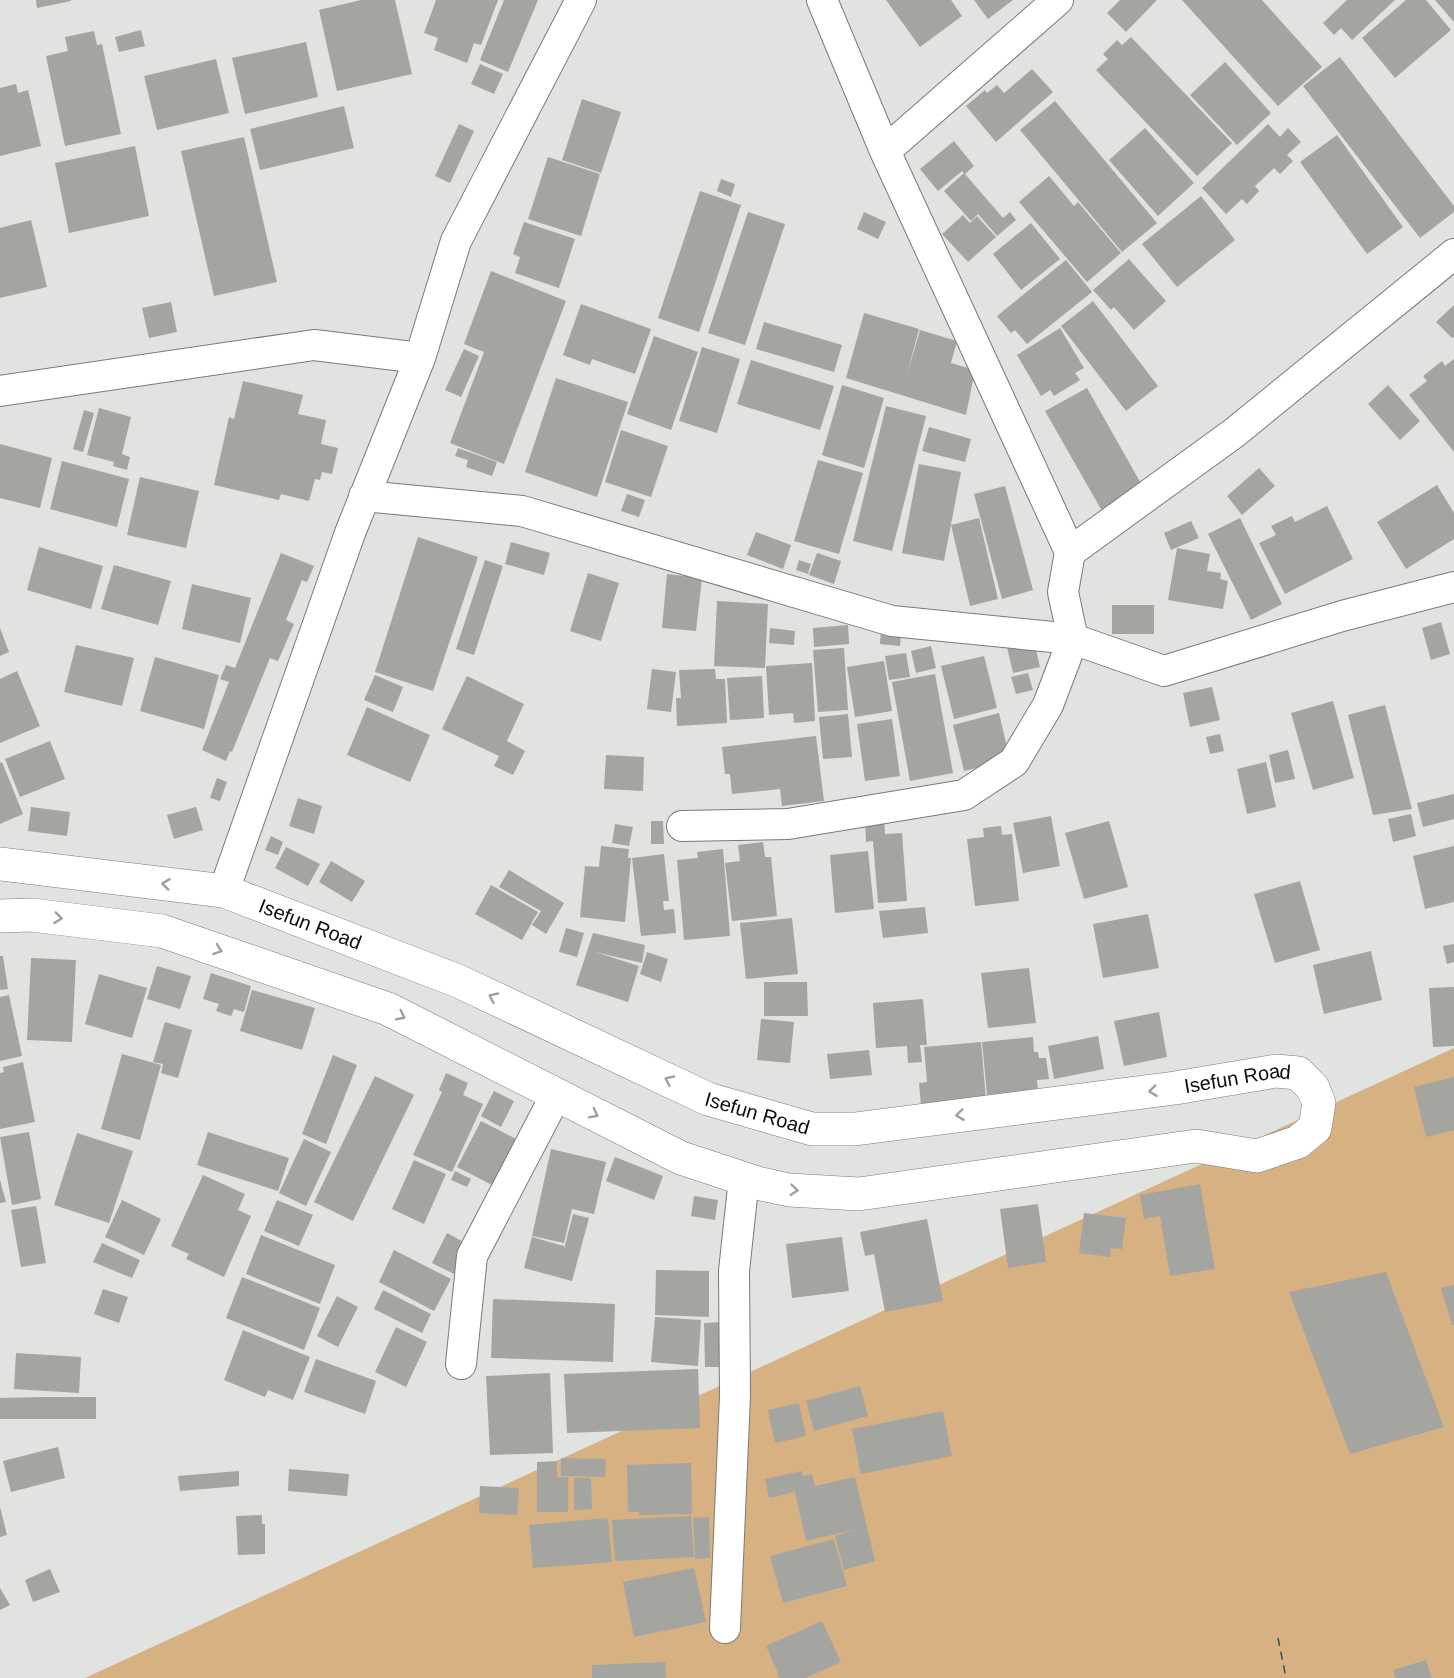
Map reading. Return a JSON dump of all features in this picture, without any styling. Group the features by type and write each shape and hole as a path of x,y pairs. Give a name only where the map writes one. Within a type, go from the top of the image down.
{"street":[{"path":"224,891 364,496 420,358 456,241 580,0"},
{"path":"682,826 788,824 964,795 1014,762 1048,705 1073,639 1063,592 1070,552 885,151 822,0"},
{"path":"885,151 1058,0"},
{"path":"1070,552 1234,433 1454,254"},
{"path":"0,392 314,345 420,358"},
{"path":"364,496 522,511 892,621 1073,639 1164,671 1342,616 1454,587"},
{"name":"Isefun Road","path":"0,864 224,891 458,981 708,1099 812,1129 855,1129 1175,1088 1276,1071 1298,1073 1313,1088 1319,1103 1314,1128 1298,1142 1257,1156 1196,1146 859,1194 789,1190 681,1158 388,1009 162,931 32,915 0,916"},
{"path":"461,1364 472,1256 556,1095"},
{"path":"725,1628 735,1396 734,1271 744,1178"}],"shaded area":[{"path":"1454,1048 1454,1678 85,1678"}],"building":[{"path":"36,0 71,0 71,1 37,8"},
{"path":"361,0 395,0 412,74 337,91 319,10"},
{"path":"436,0 498,0 481,45 474,43 467,63 434,50 438,38 424,33"},
{"path":"504,0 538,0 508,72 480,60"},
{"path":"886,0 951,0 962,16 920,47"},
{"path":"974,0 1013,0 988,19"},
{"path":"1120,0 1157,0 1126,32 1107,13"},
{"path":"1182,0 1262,0 1322,67 1278,106"},
{"path":"1347,0 1395,0 1352,40 1341,28 1334,35 1323,23"},
{"path":"1406,0 1426,0 1451,30 1395,78 1362,38"},
{"path":"1435,0 1454,0 1454,22"},
{"path":"141,30 145,46 119,52 115,37"},
{"path":"94,31 97,45 102,44 121,134 65,146 46,56 68,51 65,37"},
{"path":"1131,37 1232,143 1197,176 1096,70 1108,59 1103,54 1117,40 1122,45"},
{"path":"306,42 318,97 245,114 232,58"},
{"path":"1340,57 1454,206 1454,212 1420,238 1303,86"},
{"path":"216,59 229,113 157,130 144,76"},
{"path":"1225,62 1271,113 1237,145 1190,95"},
{"path":"480,64 503,74 494,94 471,84"},
{"path":"1032,69 1053,92 996,142 966,106 985,90 987,93 997,85 1004,93"},
{"path":"16,84 18,93 28,90 41,146 0,156 0,88"},
{"path":"582,99 621,112 601,173 562,160"},
{"path":"1055,101 1157,223 1122,252 1020,130"},
{"path":"344,106 354,148 260,170 250,129"},
{"path":"459,124 474,131 450,183 435,176"},
{"path":"1268,124 1280,137 1288,128 1301,142 1287,155 1293,161 1280,174 1274,168 1255,186 1259,191 1247,204 1242,199 1226,214 1202,188"},
{"path":"1145,128 1194,183 1158,216 1109,160"},
{"path":"1337,135 1403,227 1367,254 1300,162"},
{"path":"244,137 277,282 214,296 181,151"},
{"path":"954,141 974,166 965,174 1003,218 1010,212 1016,220 997,236 978,214 971,221 944,191 964,173 962,171 938,191 920,169"},
{"path":"135,146 149,216 69,233 55,163"},
{"path":"548,157 600,174 581,236 528,219"},
{"path":"1049,176 1074,206 1078,202 1121,253 1087,282 1019,202"},
{"path":"721,179 735,184 731,197 717,191"},
{"path":"700,191 741,205 699,332 658,318"},
{"path":"1201,196 1235,240 1177,287 1142,244"},
{"path":"748,212 785,224 745,345 708,333"},
{"path":"864,212 886,222 878,239 857,229"},
{"path":"963,215 970,223 977,216 996,237 968,262 942,234"},
{"path":"31,220 47,287 0,298 0,228"},
{"path":"524,222 575,239 559,288 515,273 520,257 513,254"},
{"path":"1031,223 1060,259 1021,290 993,254"},
{"path":"1129,259 1166,301 1134,330 1114,307 1111,310 1093,290"},
{"path":"1066,260 1092,292 1027,344 1015,330 1011,333 997,316"},
{"path":"491,271 566,301 504,464 450,443 484,352 464,344"},
{"path":"1093,301 1158,386 1126,411 1061,326"},
{"path":"171,302 177,332 149,338 142,308"},
{"path":"581,304 651,329 635,374 592,359 590,365 563,355"},
{"path":"1454,305 1454,337 1452,338 1436,322"},
{"path":"864,313 919,329 906,378 920,330 957,341 951,363 975,370 966,415 846,378"},
{"path":"764,322 842,345 834,372 756,349"},
{"path":"1060,328 1084,368 1075,373 1080,380 1054,396 1050,390 1041,396 1017,355"},
{"path":"654,336 698,352 671,430 627,414"},
{"path":"702,347 740,359 717,433 679,421"},
{"path":"464,349 479,356 461,397 445,390"},
{"path":"1454,359 1454,452 1409,395 1427,381 1423,376 1442,361 1445,366"},
{"path":"751,360 834,386 820,430 737,404"},
{"path":"556,378 628,402 597,497 525,472"},
{"path":"243,381 303,395 298,414 326,420 321,444 338,448 332,474 322,472 320,480 315,479 309,501 281,494 279,500 214,485 229,417 234,419"},
{"path":"842,385 884,398 864,468 822,455"},
{"path":"1388,385 1420,421 1400,440 1368,404"},
{"path":"1087,388 1143,487 1102,511 1045,411"},
{"path":"886,406 926,416 892,551 853,541"},
{"path":"99,408 131,417 122,454 130,457 127,470 113,466 114,462 87,455"},
{"path":"84,410 94,413 83,452 73,449"},
{"path":"929,427 971,439 965,462 922,451"},
{"path":"621,430 668,446 651,497 605,482"},
{"path":"0,444 52,458 40,508 0,498"},
{"path":"458,448 497,462 492,476 466,467 468,460 455,456"},
{"path":"818,460 863,473 839,554 794,541"},
{"path":"62,461 129,479 117,527 50,509"},
{"path":"919,464 961,472 944,561 902,553"},
{"path":"1259,468 1275,486 1242,515 1227,496"},
{"path":"140,477 199,491 186,548 127,535"},
{"path":"1437,485 1454,513 1454,539 1406,569 1377,522"},
{"path":"1005,486 1033,590 1002,599 974,494"},
{"path":"627,494 645,500 639,517 621,511"},
{"path":"1327,506 1353,559 1285,594 1259,543 1276,535 1271,526 1292,516 1295,522"},
{"path":"979,518 998,599 970,606 951,525"},
{"path":"1240,518 1282,604 1251,620 1208,534"},
{"path":"1191,521 1199,538 1171,550 1164,533"},
{"path":"756,532 791,545 783,569 747,555"},
{"path":"418,537 478,557 433,691 375,672"},
{"path":"511,542 550,553 544,575 505,564"},
{"path":"39,547 103,566 91,609 27,590"},
{"path":"1177,548 1210,554 1207,571 1221,573 1220,579 1228,581 1223,609 1168,600"},
{"path":"281,553 314,566 307,582 302,580 286,620 294,624 278,661 270,658 232,752 230,751 226,761 202,750 229,682 220,679 226,665 235,668"},
{"path":"817,553 841,561 834,584 809,575"},
{"path":"485,560 503,566 474,655 456,649"},
{"path":"799,560 811,564 808,574 796,570"},
{"path":"114,565 171,581 158,625 101,609"},
{"path":"588,573 619,583 601,641 570,631"},
{"path":"667,574 702,578 696,631 662,628"},
{"path":"192,584 251,598 240,643 182,629"},
{"path":"717,601 768,604 765,668 714,666"},
{"path":"1112,605 1154,605 1154,634 1112,634"},
{"path":"1441,622 1450,654 1431,660 1422,628"},
{"path":"848,625 849,644 814,647 813,628"},
{"path":"0,628 9,652 0,656"},
{"path":"770,628 795,631 794,645 769,643"},
{"path":"881,630 901,633 900,646 880,644"},
{"path":"1034,641 1040,667 1013,673 1007,647"},
{"path":"76,645 134,658 122,706 64,692"},
{"path":"931,646 936,668 916,673 911,651"},
{"path":"844,648 848,710 818,712 813,650"},
{"path":"906,653 910,677 889,680 885,656"},
{"path":"984,656 997,708 954,719 941,666"},
{"path":"155,657 219,675 204,729 140,711"},
{"path":"884,661 892,711 855,717 847,667"},
{"path":"812,663 815,721 794,723 793,713 769,715 766,666"},
{"path":"652,669 676,672 671,712 647,709"},
{"path":"715,669 716,679 725,679 727,723 677,726 676,698 681,698 679,670"},
{"path":"17,671 40,726 0,743 0,679"},
{"path":"1028,673 1033,690 1016,694 1011,677"},
{"path":"935,674 953,773 910,781 892,682"},
{"path":"375,675 403,687 393,712 364,700"},
{"path":"467,676 524,704 507,741 525,751 513,775 494,766 499,756 442,729"},
{"path":"762,676 764,718 730,720 727,678"},
{"path":"1212,687 1220,720 1190,727 1183,693"},
{"path":"1333,701 1354,778 1313,790 1291,713"},
{"path":"1385,705 1412,809 1373,815 1348,715"},
{"path":"367,707 430,735 410,782 347,755"},
{"path":"999,713 1010,760 964,771 953,725"},
{"path":"848,714 852,757 823,759 819,717"},
{"path":"892,719 900,776 865,781 857,724"},
{"path":"1220,734 1224,751 1210,754 1206,737"},
{"path":"816,736 824,801 782,806 780,789 732,794 730,774 725,774 722,747"},
{"path":"50,741 65,779 20,797 5,759"},
{"path":"1288,750 1295,779 1275,783 1269,755"},
{"path":"606,755 644,757 643,791 604,789"},
{"path":"2,762 23,814 0,824 0,763"},
{"path":"1266,762 1276,807 1247,814 1237,769"},
{"path":"217,778 227,782 220,801 210,798"},
{"path":"1454,794 1454,819 1423,827 1417,803"},
{"path":"298,798 322,806 314,834 289,826"},
{"path":"31,807 70,812 67,836 28,831"},
{"path":"196,807 203,830 174,839 167,815"},
{"path":"1411,814 1416,836 1393,842 1388,819"},
{"path":"884,816 885,834 902,833 907,901 878,903 873,841 866,842 865,817"},
{"path":"1051,816 1060,866 1023,873 1013,823"},
{"path":"651,821 663,821 664,844 651,844"},
{"path":"1109,821 1128,887 1084,899 1065,833"},
{"path":"615,824 633,827 629,846 612,843"},
{"path":"1001,826 1002,835 1012,834 1019,901 975,906 967,839 984,837 983,828"},
{"path":"271,836 283,842 278,855 265,850"},
{"path":"763,842 765,857 771,857 777,916 732,921 725,863 740,861 738,845"},
{"path":"601,846 629,849 628,858 631,858 625,922 580,917 585,866 599,867"},
{"path":"1454,846 1454,902 1425,909 1413,856"},
{"path":"286,847 320,864 308,886 275,868"},
{"path":"723,849 730,936 684,940 677,860 698,858 697,852"},
{"path":"868,851 874,909 835,913 830,855"},
{"path":"664,854 669,901 663,901 664,910 674,909 676,933 641,936 632,858"},
{"path":"331,861 365,881 352,902 319,882"},
{"path":"509,870 564,903 546,934 532,925 541,911 499,887"},
{"path":"1300,881 1320,950 1275,963 1254,894"},
{"path":"491,885 538,912 522,940 475,914"},
{"path":"925,907 928,933 883,938 879,911"},
{"path":"1148,914 1159,968 1103,978 1093,924"},
{"path":"792,918 798,974 746,979 740,923"},
{"path":"566,928 584,933 577,957 559,952"},
{"path":"593,933 645,945 642,963 595,952 639,966 628,1002 576,985"},
{"path":"1454,944 1454,962 1447,964 1443,946"},
{"path":"1371,951 1382,1000 1324,1014 1313,965"},
{"path":"647,952 668,959 661,982 640,974"},
{"path":"0,956 3,956 8,989 0,990"},
{"path":"31,958 76,960 72,1042 27,1040"},
{"path":"157,966 191,976 180,1009 147,999"},
{"path":"1029,968 1036,1023 988,1028 981,973"},
{"path":"211,973 251,986 244,1012 234,1009 231,1016 216,1011 219,1004 203,999"},
{"path":"99,974 147,988 132,1038 85,1024"},
{"path":"764,982 807,982 808,1016 764,1016"},
{"path":"1454,987 1454,1046 1433,1047 1429,988"},
{"path":"252,990 315,1008 302,1050 240,1031"},
{"path":"9,995 22,1056 0,1061 0,997"},
{"path":"923,999 927,1045 920,1045 922,1062 908,1063 907,1046 876,1048 873,1003"},
{"path":"1159,1012 1167,1057 1124,1066 1114,1021"},
{"path":"761,1019 794,1022 790,1063 757,1060"},
{"path":"165,1022 192,1030 178,1078 161,1073 163,1064 153,1062"},
{"path":"1098,1036 1104,1069 1054,1079 1048,1046"},
{"path":"1033,1037 1034,1052 1038,1052 1039,1058 1046,1058 1049,1079 1037,1080 1038,1090 987,1095 982,1042"},
{"path":"981,1042 986,1099 921,1105 919,1083 927,1082 924,1047"},
{"path":"869,1050 872,1075 830,1079 827,1054"},
{"path":"122,1054 161,1065 140,1140 101,1129"},
{"path":"333,1055 357,1065 326,1144 302,1134"},
{"path":"23,1062 35,1122 0,1129 0,1073 4,1072 3,1067"},
{"path":"446,1073 468,1083 463,1095 483,1104 452,1172 413,1155 442,1092 439,1090"},
{"path":"375,1076 414,1095 353,1221 314,1202"},
{"path":"1454,1077 1454,1130 1426,1137 1414,1087"},
{"path":"494,1091 514,1101 501,1127 481,1116"},
{"path":"481,1121 520,1141 496,1187 457,1167"},
{"path":"29,1132 41,1199 12,1205 0,1137"},
{"path":"208,1132 289,1158 278,1191 197,1165"},
{"path":"77,1133 133,1151 109,1223 54,1205"},
{"path":"304,1139 331,1152 306,1206 279,1193"},
{"path":"551,1149 606,1162 594,1214 572,1209 564,1243 532,1236"},
{"path":"615,1157 663,1176 654,1200 606,1181"},
{"path":"414,1160 446,1174 424,1224 392,1209"},
{"path":"455,1171 471,1179 467,1187 451,1180"},
{"path":"203,1175 245,1194 238,1210 251,1216 224,1277 186,1259 189,1254 171,1246"},
{"path":"0,1180 6,1202 0,1203"},
{"path":"1200,1184 1215,1269 1170,1276 1160,1216 1144,1219 1140,1195"},
{"path":"694,1196 718,1200 715,1220 691,1216"},
{"path":"122,1200 161,1219 144,1255 105,1237"},
{"path":"277,1200 313,1215 299,1246 264,1231"},
{"path":"1038,1204 1046,1262 1008,1268 1000,1209"},
{"path":"36,1206 46,1263 21,1267 11,1210"},
{"path":"1084,1213 1126,1218 1122,1249 1111,1248 1110,1257 1079,1253"},
{"path":"573,1214 589,1218 572,1281 524,1268 532,1237 564,1246 564,1249"},
{"path":"927,1219 943,1301 885,1312 874,1254 865,1256 860,1232"},
{"path":"447,1233 469,1245 454,1274 432,1263"},
{"path":"261,1235 335,1265 320,1304 246,1274"},
{"path":"842,1237 849,1291 792,1298 786,1244"},
{"path":"102,1243 140,1260 132,1278 93,1262"},
{"path":"394,1250 451,1279 434,1311 379,1282"},
{"path":"656,1270 709,1271 709,1317 655,1315"},
{"path":"1386,1272 1444,1427 1350,1454 1289,1292"},
{"path":"242,1277 320,1308 304,1350 226,1318"},
{"path":"1454,1285 1454,1325 1452,1325 1441,1288"},
{"path":"103,1289 128,1297 119,1323 94,1314"},
{"path":"383,1290 431,1314 422,1333 374,1309"},
{"path":"337,1296 358,1307 338,1347 317,1336"},
{"path":"493,1299 615,1304 613,1362 491,1358"},
{"path":"655,1317 701,1320 698,1366 651,1362"},
{"path":"720,1322 721,1367 705,1367 704,1323"},
{"path":"396,1327 427,1342 406,1387 375,1372"},
{"path":"243,1330 310,1357 293,1400 268,1390 265,1397 224,1380"},
{"path":"16,1353 81,1357 79,1393 14,1389"},
{"path":"316,1359 376,1381 365,1414 304,1392"},
{"path":"698,1369 700,1428 567,1433 564,1374"},
{"path":"550,1373 553,1453 490,1455 486,1376"},
{"path":"860,1386 868,1416 814,1431 806,1401"},
{"path":"96,1397 96,1419 0,1419 0,1398"},
{"path":"799,1403 806,1436 775,1443 768,1410"},
{"path":"943,1411 952,1456 861,1474 852,1429"},
{"path":"58,1447 65,1478 11,1492 3,1461"},
{"path":"561,1458 606,1459 605,1477 561,1476"},
{"path":"557,1461 557,1477 568,1477 568,1512 537,1512 537,1462"},
{"path":"691,1463 692,1514 639,1515 639,1512 628,1512 627,1465"},
{"path":"289,1469 349,1474 347,1496 288,1491"},
{"path":"239,1471 239,1486 180,1491 178,1476"},
{"path":"802,1471 803,1476 812,1474 815,1486 855,1477 875,1561 844,1570 835,1536 857,1529 806,1541 795,1492 769,1498 765,1479"},
{"path":"574,1478 591,1478 592,1509 574,1510"},
{"path":"480,1486 519,1488 517,1515 479,1513"},
{"path":"0,1507 7,1535 0,1537"},
{"path":"262,1515 262,1524 265,1524 265,1554 238,1555 236,1516"},
{"path":"691,1516 694,1557 615,1561 612,1520"},
{"path":"709,1517 710,1558 695,1559 693,1518"},
{"path":"608,1518 612,1562 533,1568 529,1525"},
{"path":"834,1539 847,1586 783,1603 770,1556"},
{"path":"694,1568 706,1622 634,1637 623,1582"},
{"path":"50,1569 60,1592 33,1602 25,1580"},
{"path":"0,1588 10,1605 0,1610"},
{"path":"822,1621 841,1662 806,1678 780,1678 766,1646"},
{"path":"1426,1660 1432,1678 1396,1678 1393,1670"},
{"path":"665,1662 666,1678 592,1678 592,1665"}],"ferry route":[{"path":"1278,1638 1286,1678"}]}
